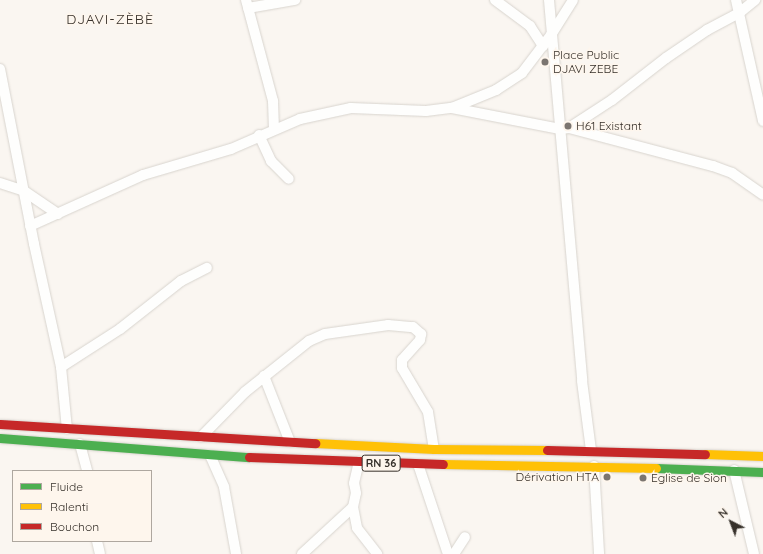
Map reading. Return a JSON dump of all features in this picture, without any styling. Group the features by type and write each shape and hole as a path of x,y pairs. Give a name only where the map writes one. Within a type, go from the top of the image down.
{"main road":[{"name":"RN 36","path":"0,424 201,437 434,449 591,450 763,456"},
{"name":"RN 36","path":"0,438 210,454 359,462 594,466 763,472"}],"street":[{"path":"274,129 273,101 247,4 295,0"},
{"path":"495,0 530,26 542,46"},
{"path":"549,0 551,35 565,129 582,381 591,450"},
{"path":"30,226 143,175 172,164 212,156 274,129 330,111 351,108 426,111 452,108 496,90 515,77 542,46 551,35 573,0"},
{"path":"736,0 763,121"},
{"path":"565,129 707,30 739,13 755,0"},
{"path":"0,69 30,226 61,367 67,429"},
{"path":"452,108 565,129 713,166 732,173 763,195"},
{"path":"259,136 272,161 290,179"},
{"path":"0,183 24,191 58,214"},
{"path":"61,367 120,329 181,281 207,268"},
{"path":"201,437 245,392 300,347 325,334 388,325 413,327 421,334 420,340 402,360 402,368 428,412 434,449"},
{"path":"264,376 290,442"},
{"path":"80,444 87,470"},
{"path":"210,454 224,488 236,554"},
{"path":"359,462 354,483 356,492 353,507 357,528 377,554"},
{"path":"418,464 448,554"},
{"path":"594,466 599,554"},
{"path":"734,470 754,554"},
{"path":"302,554 353,507"},
{"path":"454,554 465,536"},
{"path":"97,542 100,554"}],"traffic: fast":[{"path":"0,438 249,457"},
{"path":"656,468 763,472"}],"traffic: slow":[{"path":"315,443 434,449 547,450"},
{"path":"705,454 763,456"},
{"path":"443,464 656,468"}],"traffic: jam":[{"path":"0,424 315,443"},
{"path":"547,450 705,454"},
{"path":"249,457 443,464"}],"place":[{"name":"Place Public DJAVI ZEBE","path":"545,62"},
{"name":"H61 Existant","path":"568,126"},
{"name":"Dérivation HTA","path":"607,477"},
{"name":"Eglise de Sion","path":"643,478"}],"district":[{"name":"DJAVI-ZÈBÈ","path":"110,19"}]}
